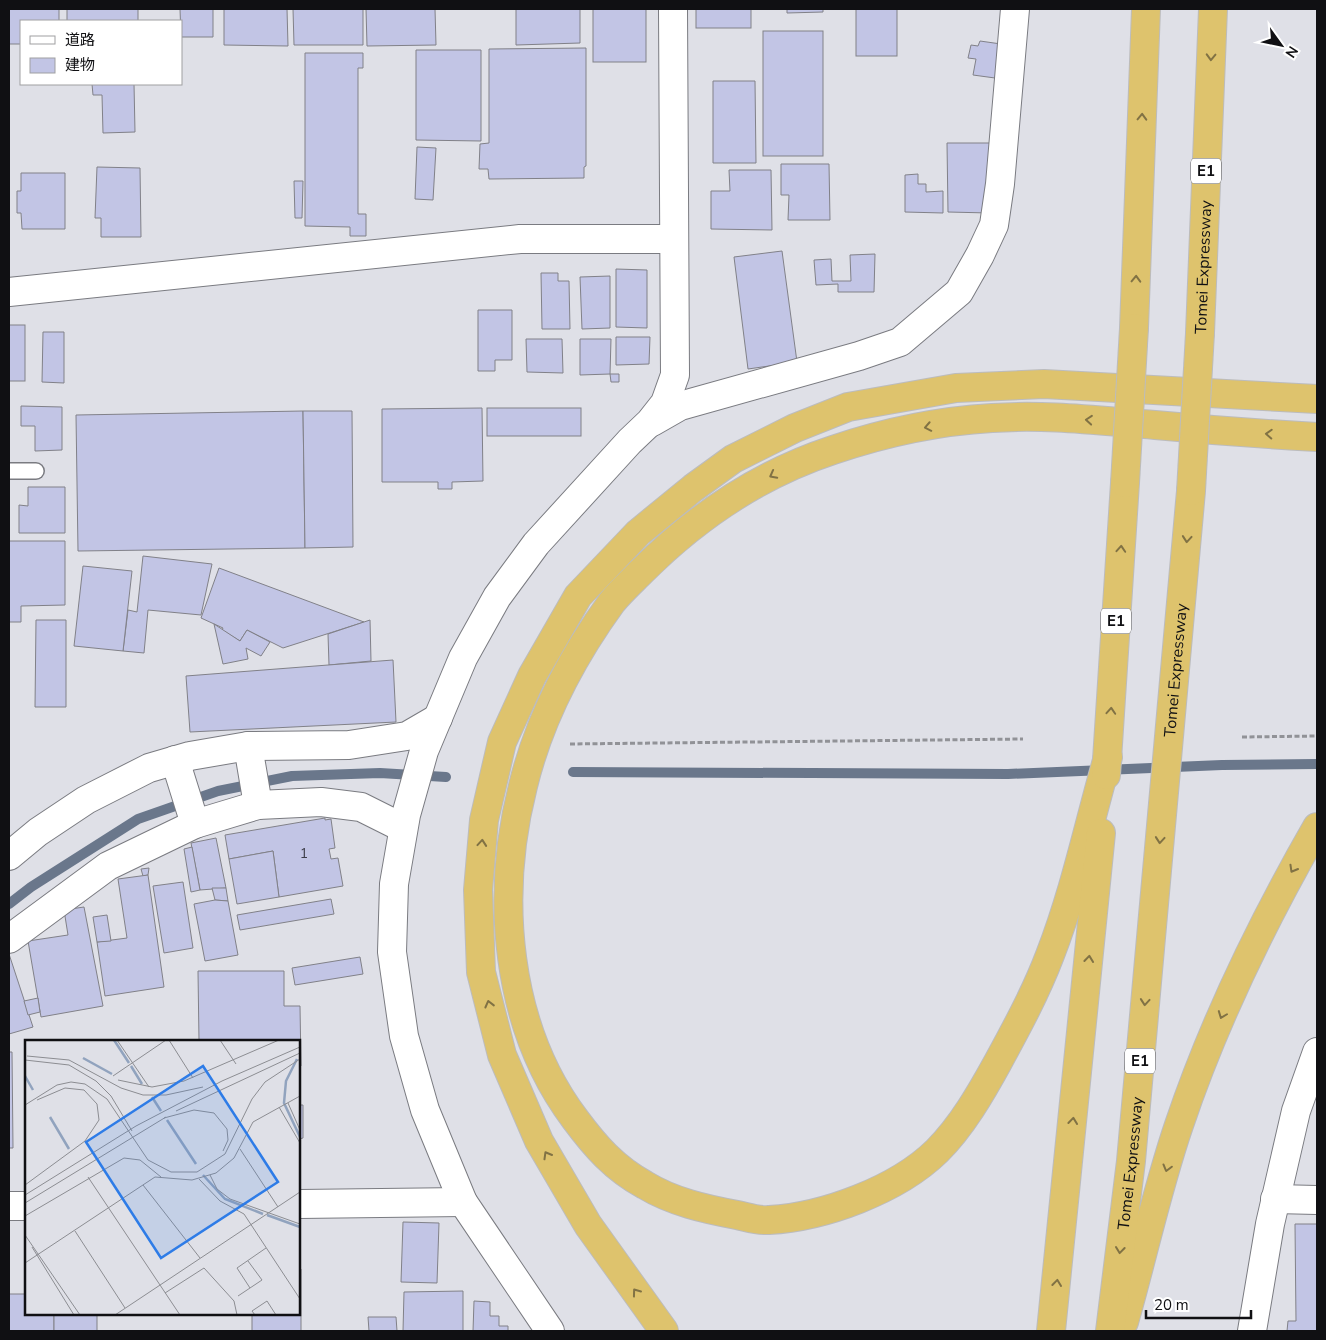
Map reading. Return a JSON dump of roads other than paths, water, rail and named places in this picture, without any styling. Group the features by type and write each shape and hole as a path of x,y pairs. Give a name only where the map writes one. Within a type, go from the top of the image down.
{"highway":[{"name":"E1","path":"1101,794 1107,758 1134,328 1146,9"},
{"name":"Tomei Expressway","path":"1110,1331 1131,1161 1191,491 1200,334 1213,9"},
{"path":"664,1331 588,1225 539,1141 502,1054 481,972 478,890 484,820 502,742 532,676 578,596 638,533 693,488 733,459 796,428 848,407 956,388 1005,384 1044,384 1317,399"},
{"path":"1101,794 1074,884 1049,957 1014,1033 978,1099 936,1152 887,1188 825,1211 764,1221 691,1206 644,1185 600,1153 560,1099 540,1062 524,1015 511,945 508,899 511,848 523,785 544,719 576,658 615,598 676,537 724,502 788,468 838,448 883,435 934,425 988,418 1053,416 1245,433 1317,437"},
{"path":"1051,1331 1101,794"},
{"path":"1122,1331 1179,1125 1214,1033 1280,892 1317,827"}],"street":[{"path":"550,1331 463,1202 425,1110 404,1036 392,952 394,884 404,821 424,751 462,658 497,597 536,544 623,448 650,422 665,403 675,375 673,9"},
{"path":"650,422 680,406 860,356 900,342 959,292 980,256 994,225 1000,184 1016,9"},
{"path":"9,292 520,239 674,239"},
{"path":"9,856 38,832 86,800 149,768 176,760 248,746 349,745 407,736 438,718"},
{"path":"248,746 258,805"},
{"path":"176,760 195,824"},
{"path":"9,939 108,866 195,824 258,805 321,802 362,807 404,821"},
{"path":"1252,1331 1275,1199 1296,1111 1317,1052"},
{"path":"1275,1199 1317,1200"},
{"path":"300,1204 463,1202"},
{"path":"9,1206 25,1206"}],"lane":[{"path":"9,471 36,471"},
{"path":"9,862 38,832"}],"waterway":[{"path":"573,772 1008,774 1222,765 1317,764"},
{"path":"9,904 31,887 138,819 218,791 292,776 380,773 446,777"}]}
